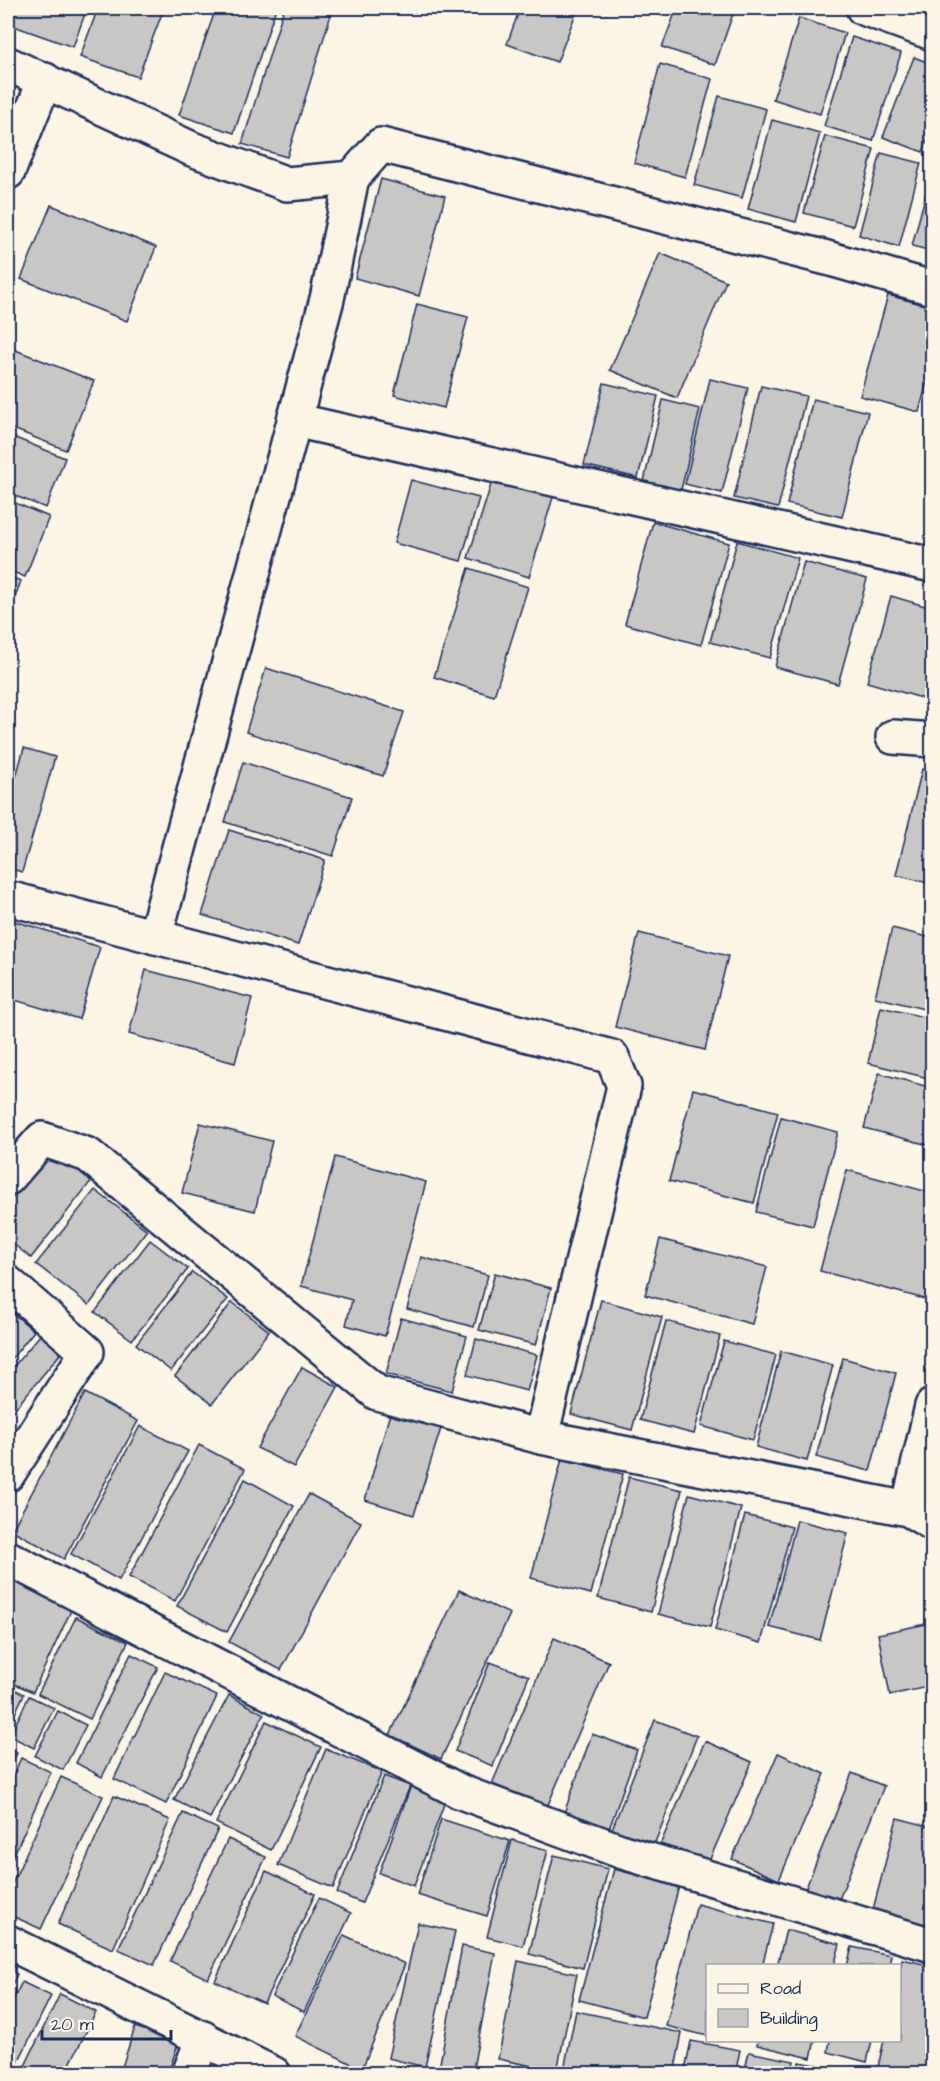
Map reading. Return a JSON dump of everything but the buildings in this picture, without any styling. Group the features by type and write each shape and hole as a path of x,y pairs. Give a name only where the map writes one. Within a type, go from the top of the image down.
{"street":[{"path":"863,8 933,33"},
{"path":"8,64 192,149 287,184 352,178"},
{"path":"8,172 45,80"},
{"path":"155,937 327,299 352,178 381,145 816,255 933,288"},
{"path":"294,420 933,565"},
{"path":"893,737 933,740"},
{"path":"8,898 612,1057 624,1086 541,1437"},
{"path":"8,1178 42,1139 88,1155 376,1392 541,1437 920,1516 933,1406"},
{"path":"8,1283 87,1352 8,1474"},
{"path":"8,1558 461,1792 623,1852 933,1945"},
{"path":"8,1942 274,2073"},
{"path":"189,2073 203,2038"}]}
